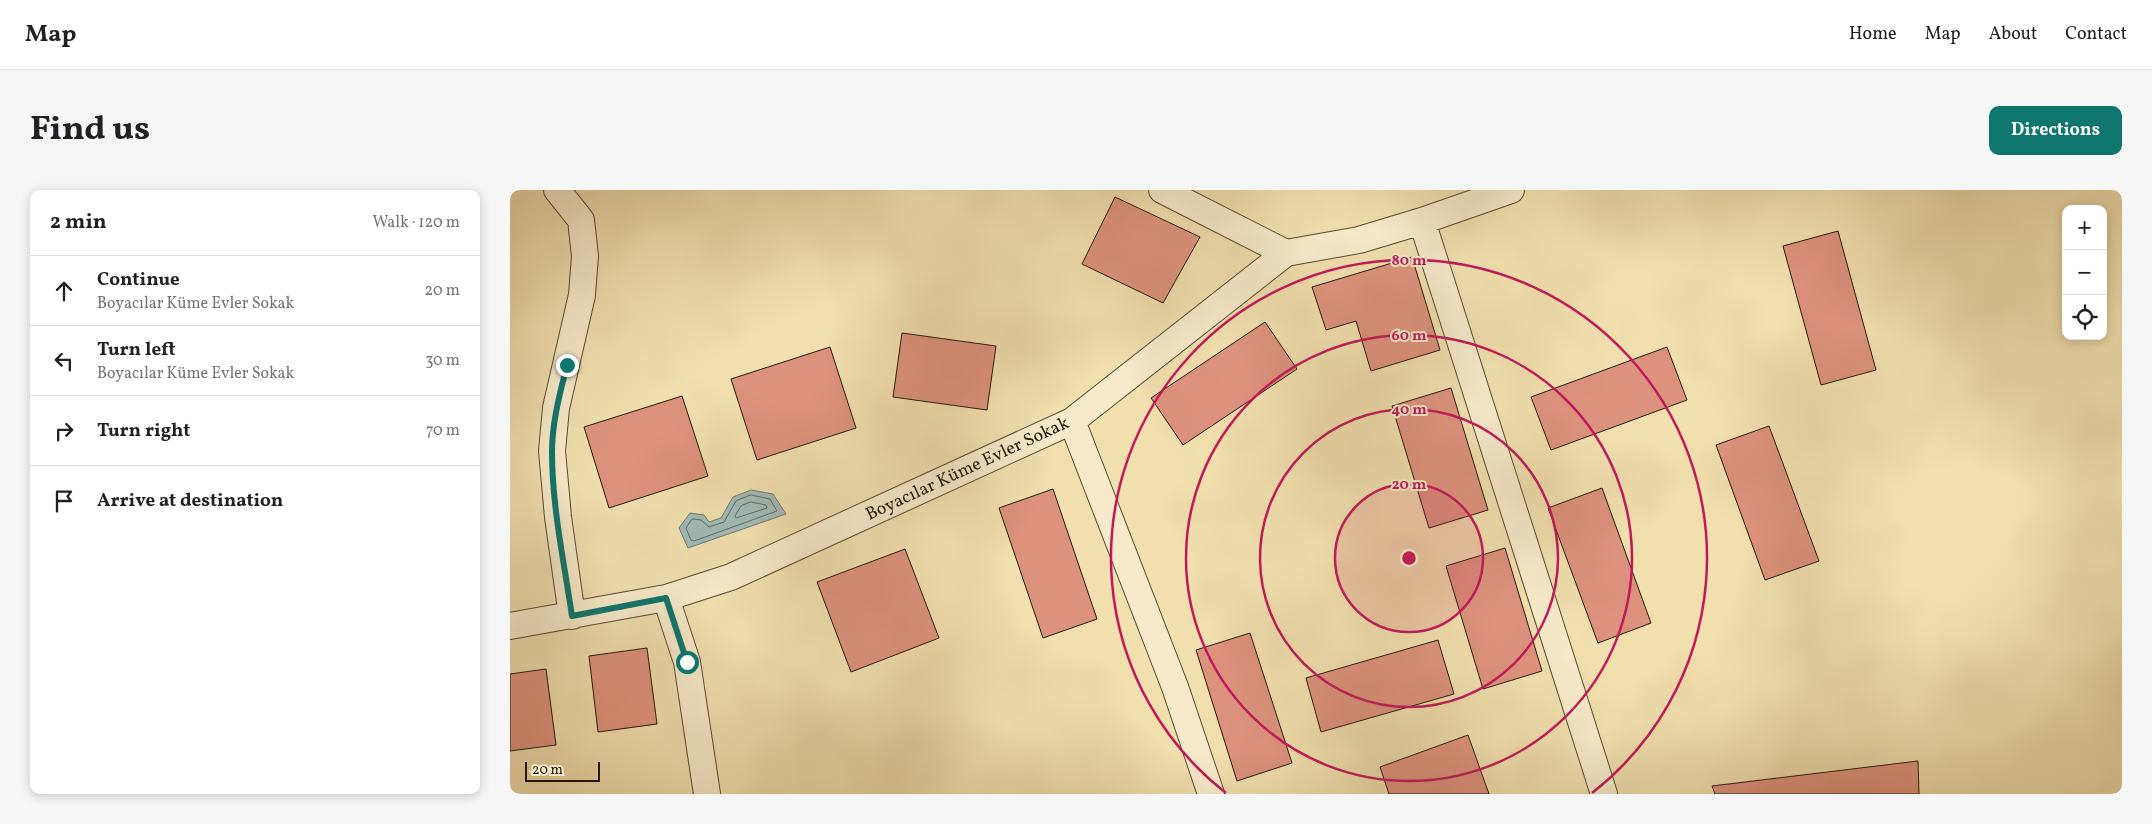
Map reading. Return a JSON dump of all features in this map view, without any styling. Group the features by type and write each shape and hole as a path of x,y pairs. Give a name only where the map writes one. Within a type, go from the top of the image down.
{"street":[{"path":"557,190 581,220 585,256 582,295 556,408 552,451 558,517 572,616"},
{"path":"1162,190 1286,253 1359,240 1422,221 1511,190"},
{"path":"1422,221 1604,794"},
{"name":"Boyacılar Küme Evler Sokak","path":"510,626 666,598 731,577 1072,421 1286,253"},
{"path":"1072,421 1175,687 1211,794"},
{"path":"666,598 687,662 708,794"}],"water":[{"path":"751,490 773,494 786,514 688,548 679,528 690,513 704,515 709,522 721,518 733,497"}],"building":[{"path":"1115,197 1200,237 1163,303 1082,264"},
{"path":"1838,231 1876,370 1821,385 1783,246"},
{"path":"1412,257 1440,350 1371,371 1356,321 1326,330 1312,287"},
{"path":"1265,322 1297,369 1183,445 1151,398"},
{"path":"902,333 996,346 987,410 893,397"},
{"path":"830,347 856,428 757,460 731,379"},
{"path":"1667,347 1687,400 1551,450 1531,397"},
{"path":"1451,388 1488,510 1429,528 1392,406"},
{"path":"682,396 708,476 609,508 584,427"},
{"path":"1769,426 1819,561 1765,580 1716,445"},
{"path":"1602,488 1651,623 1598,643 1548,508"},
{"path":"1053,489 1097,619 1043,638 999,508"},
{"path":"1505,548 1542,671 1483,689 1446,566"},
{"path":"905,549 939,638 851,672 817,582"},
{"path":"1250,633 1292,763 1237,781 1196,650"},
{"path":"1438,640 1454,694 1321,732 1306,678"},
{"path":"647,648 657,724 598,732 589,656"},
{"path":"546,669 556,745 510,751 510,674"},
{"path":"1468,735 1489,794 1389,794 1380,767"},
{"path":"1918,761 1919,794 1715,794 1712,786"}],"route":[{"path":"567,365 556,408 552,451 558,517 572,616 666,598 687,662"}]}
